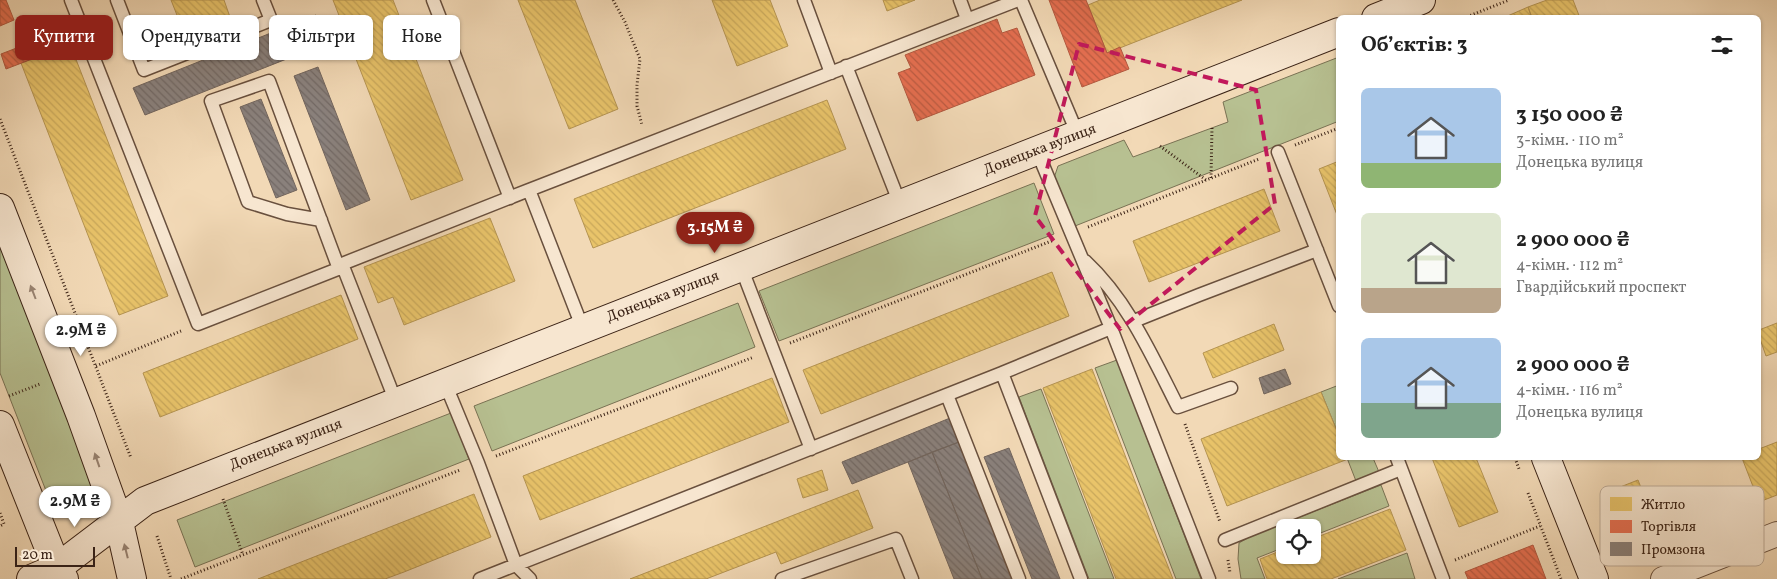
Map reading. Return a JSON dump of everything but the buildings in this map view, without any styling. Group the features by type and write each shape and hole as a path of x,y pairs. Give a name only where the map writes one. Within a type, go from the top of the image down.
{"main road":[{"path":"1366,0 1374,15"},
{"path":"1383,15 1421,0"},
{"name":"Донецька вулиця","path":"31,579 61,574 119,522 146,501 1336,33"},
{"path":"0,208 81,416 119,522 132,579"},
{"path":"0,426 61,574"},
{"path":"1547,460 1594,579"}],"street":[{"path":"1764,539 1777,534"},
{"path":"1664,579 1697,566"}],"lane":[{"path":"72,0 198,324 342,268 342,264 846,66 1020,0 1078,135"},
{"path":"117,0 144,70 271,20 263,0"},
{"path":"433,0 510,198"},
{"path":"804,0 831,72"},
{"path":"960,0 967,19"},
{"path":"846,66 900,204"},
{"path":"321,220 287,214 248,202 211,101 269,81 321,220 396,402"},
{"path":"1037,151 1111,328 1209,579"},
{"path":"1278,152 1336,298"},
{"path":"530,190 583,329"},
{"path":"1134,321 1317,250"},
{"path":"1082,257 1096,270 1134,321 1178,407 1232,388"},
{"path":"741,267 811,449"},
{"path":"480,579 947,396 1111,328"},
{"path":"1002,373 1080,579"},
{"path":"445,383 516,565 530,579"},
{"path":"947,396 1019,579"},
{"path":"1225,540 1399,463 1443,579"},
{"path":"782,579 896,539 912,579"}],"path":[{"path":"613,0 625,22 640,59 637,106 648,144"},
{"path":"1472,15 1509,0"},
{"path":"0,119 131,458"},
{"path":"1211,178 1212,127"},
{"path":"1160,146 1207,180"},
{"path":"96,366 198,324"},
{"path":"9,396 44,383"},
{"path":"1178,407 1225,540"},
{"path":"1515,460 1521,474"},
{"path":"214,474 243,555"},
{"path":"1527,492 1560,579"},
{"path":"0,513 4,524 0,526"},
{"path":"1438,567 1540,526"},
{"path":"157,536 171,579"}],"highlighted area":[{"path":"1079,44 1256,90 1275,204 1120,329 1035,216"}],"green space":[{"path":"1336,58 1336,122 1075,226 1054,178 1058,166 1124,140 1133,157 1228,122 1223,102"},
{"path":"1034,183 1054,234 779,341 759,291"},
{"path":"0,245 92,483 90,495 82,502 71,507 56,507 50,501 0,373"},
{"path":"738,303 755,347 492,451 474,406"},
{"path":"1117,360 1201,579 1176,579 1095,368"},
{"path":"1336,386 1336,429 1321,392"},
{"path":"1041,389 1114,579 1089,579 1019,397"},
{"path":"451,413 469,459 195,567 177,520"},
{"path":"1348,460 1374,460 1379,472 1356,481"},
{"path":"1381,485 1389,506 1321,533 1321,519 1294,519"},
{"path":"1276,526 1276,551 1257,558 1265,579 1241,579 1238,559 1239,543"},
{"path":"1407,553 1415,579 1338,579"}]}
